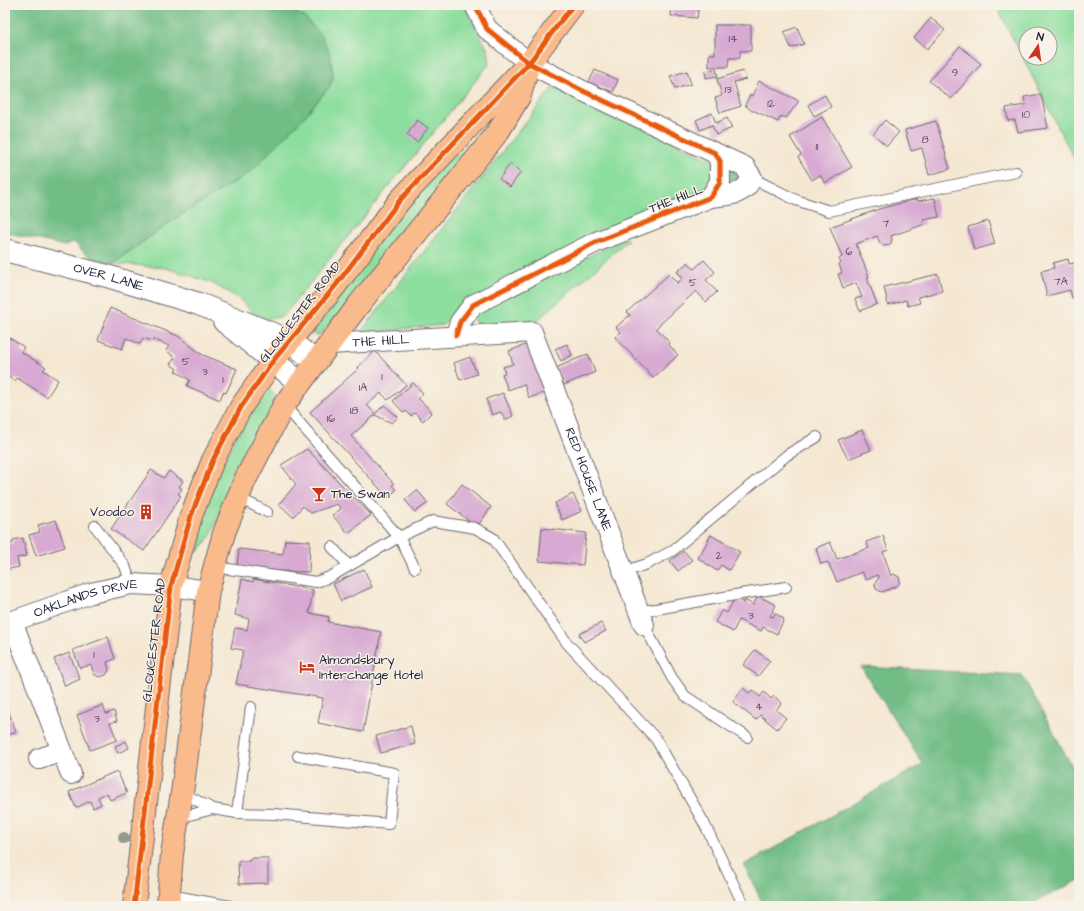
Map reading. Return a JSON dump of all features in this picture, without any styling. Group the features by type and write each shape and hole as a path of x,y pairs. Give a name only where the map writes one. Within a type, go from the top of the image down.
{"main road":[{"name":"GLOUCESTER ROAD","path":"134,906 171,586 191,516 213,460 241,407 273,361 336,285 400,200 529,63 573,5"},
{"name":"GLOUCESTER ROAD","path":"168,901 172,854 182,793 208,591 224,533 246,480 284,405 365,297 498,132 520,95 529,63"}],"street":[{"path":"474,5 488,29 529,63 581,90 745,167 752,178"},
{"name":"THE HILL","path":"711,197 720,182 720,160 715,153"},
{"name":"THE HILL","path":"456,335 460,322 473,305 596,242 711,197 740,193 749,185 752,178"},
{"name":"OVER LANE","path":"5,250 175,296 290,341 316,362"},
{"name":"OVER LANE","path":"210,309 300,383"},
{"name":"THE HILL","path":"329,344 456,335 532,332"},
{"name":"RED HOUSE LANE","path":"532,332 642,619"},
{"name":"OAKLANDS DRIVE","path":"71,774 9,623 91,593 131,584 171,586 208,591"},
{"path":"39,759 62,751"}],"lane":[{"path":"752,178 796,200 829,210 1016,172"},
{"path":"284,405 399,537 414,568"},
{"path":"623,572 647,564 672,551 787,455 818,437"},
{"path":"239,498 267,512"},
{"path":"214,567 316,582 330,577 399,537 433,521 475,528 493,538 567,642 656,739 704,822 744,906"},
{"path":"95,526 125,566 131,584"},
{"path":"332,547 349,566"},
{"path":"747,737 685,696 672,678 642,619 741,594 786,587"},
{"path":"237,812 251,707"},
{"path":"182,793 213,809 389,824 394,773 298,756"},
{"path":"178,818 213,809"},
{"path":"168,901 230,906"}],"green space":[{"path":"5,5 270,5 281,7 305,17 322,37 329,52 333,76 330,86 302,119 250,172 175,219 113,263 101,261 91,257 74,242 65,246 5,232"},
{"path":"270,5 464,5 488,50 490,63 283,316 269,319 259,318 238,298 210,282 166,268 113,263 175,219 250,172 302,119 330,86 333,76 329,52 281,7"},
{"path":"996,5 1079,5 1079,168 1027,66 1058,66 1058,26 1018,26 1018,48"},
{"path":"554,86 716,162 707,187 455,316 442,325 360,333"},
{"path":"490,121 493,125 333,326 316,336 309,331 380,238 454,153 462,154"},
{"path":"724,161 750,178 720,192"},
{"path":"626,238 628,240 530,327 488,328 474,321 473,313"},
{"path":"267,388 279,399 237,473 211,535 199,551 191,547 211,490 234,440"},
{"path":"861,667 1022,675 1079,779 1079,880 1027,906 764,906 744,865 923,764"}],"building":[{"path":"672,5 699,5 697,18 671,16"},
{"path":"931,18 945,30 927,49 914,38"},
{"path":"715,25 751,25 751,51 740,51 740,58 729,58 728,67 709,67 709,54 715,54"},
{"path":"797,27 804,44 791,48 784,32"},
{"path":"960,46 981,64 951,99 929,81"},
{"path":"716,69 718,76 706,78 705,71"},
{"path":"595,70 618,80 613,92 589,82"},
{"path":"687,71 691,84 675,89 670,76"},
{"path":"743,71 746,79 734,82 741,106 720,113 715,98 722,96 717,79"},
{"path":"759,81 799,101 786,118 781,116 778,122 752,111 745,105 750,95 752,96"},
{"path":"1041,94 1048,128 1018,132 1015,120 1008,121 1006,108 1026,105 1024,97"},
{"path":"825,95 831,107 814,116 808,105"},
{"path":"712,113 716,123 727,118 732,128 716,135 712,125 700,130 696,120"},
{"path":"822,117 852,167 825,183 820,175 812,180 798,157 801,155 790,137"},
{"path":"417,120 428,128 417,142 407,135"},
{"path":"885,120 899,132 887,146 873,134"},
{"path":"936,121 950,169 929,175 922,148 911,151 905,130"},
{"path":"510,164 521,172 510,187 499,179"},
{"path":"935,198 939,217 923,220 925,224 891,236 892,240 890,245 884,246 880,243 877,236 856,244 869,277 867,278 877,304 860,311 855,299 862,297 856,283 843,288 838,274 842,273 839,259 842,257 830,227 882,208 917,199 918,201"},
{"path":"988,221 995,244 974,250 968,227"},
{"path":"1068,259 1069,264 1079,262 1079,296 1072,298 1070,290 1047,296 1041,271 1054,268 1053,263"},
{"path":"704,260 715,272 706,280 717,292 706,302 696,291 656,328 670,343 669,345 678,355 653,378 615,337 621,332 616,327 630,315 627,312 669,274 677,283 683,278 677,272 688,262 694,269"},
{"path":"938,274 942,291 918,297 920,303 908,306 906,300 888,305 884,287"},
{"path":"110,308 178,336 201,354 237,369 226,393 223,392 220,400 187,386 190,380 175,371 177,369 170,364 175,358 166,350 169,346 153,339 153,341 143,338 140,344 126,338 122,349 98,340"},
{"path":"8,337 24,347 21,352 46,367 43,370 58,380 47,397 17,378 15,381 5,375 7,369 5,368 5,341"},
{"path":"528,344 546,392 529,398 524,384 508,390 502,374 505,373 503,367 513,364 509,351"},
{"path":"567,344 572,355 561,361 555,349"},
{"path":"375,351 406,385 388,400 381,393 367,405 375,414 384,405 398,417 392,423 375,415 351,436 394,484 392,485 396,490 388,498 310,412 359,368 358,367"},
{"path":"588,354 595,372 564,385 556,368"},
{"path":"470,357 477,374 460,380 454,363"},
{"path":"413,383 423,393 418,398 432,412 423,421 415,413 411,416 406,411 404,413 393,401"},
{"path":"503,393 513,416 505,420 501,412 492,415 486,399"},
{"path":"862,430 871,450 848,459 838,440"},
{"name":"The Swan","path":"307,449 371,515 348,533 332,515 341,509 337,504 311,513 303,506 293,517 279,504 296,484 281,465"},
{"name":"Voodoo","path":"151,470 164,478 169,471 183,481 179,487 182,489 178,494 181,496 144,551 111,529"},
{"path":"462,484 491,507 477,527 447,504"},
{"path":"417,490 428,503 415,512 405,500"},
{"path":"573,494 582,511 562,520 555,503"},
{"path":"56,520 65,547 36,556 29,535 40,532 38,525"},
{"path":"542,528 586,533 583,565 539,561"},
{"path":"711,535 740,552 729,570 721,565 717,571 698,558"},
{"path":"883,536 888,550 883,552 891,576 894,574 899,577 900,582 897,586 882,592 876,589 875,584 879,578 877,575 866,580 862,572 837,582 828,562 821,564 816,548 830,542 837,559 869,548 866,542"},
{"path":"23,538 27,556 17,558 19,567 5,570 5,545 13,543 13,540"},
{"path":"285,540 310,541 309,572 281,571 237,566 239,549 283,554"},
{"path":"684,551 692,560 678,571 670,561"},
{"path":"364,569 372,587 341,601 333,584"},
{"name":"Almondsbury Interchange Hotel","path":"242,579 253,582 253,579 313,590 309,613 329,617 328,622 381,632 363,732 318,723 323,698 236,684 243,650 231,648 235,628 247,630 249,619 235,615"},
{"path":"758,596 776,605 770,616 773,617 775,613 784,619 777,634 763,627 761,631 739,620 733,632 715,622 722,610 727,613 735,598 744,603 745,600 753,605"},
{"path":"601,623 606,631 584,642 579,634"},
{"path":"108,637 115,659 107,662 109,670 106,675 99,677 94,674 91,665 80,668 73,650"},
{"path":"755,650 770,661 758,676 743,665"},
{"path":"69,653 80,679 65,686 54,659"},
{"path":"743,688 749,693 752,690 760,697 764,692 771,699 774,696 782,703 776,710 786,718 777,729 760,715 756,720 733,702"},
{"path":"5,702 16,732 5,736"},
{"path":"103,705 106,714 114,711 117,721 110,723 117,740 90,750 77,715"},
{"path":"411,726 415,744 381,753 376,736"},
{"path":"126,741 129,748 118,753 115,746"},
{"path":"117,771 127,793 110,800 107,793 98,797 101,804 93,808 90,801 76,808 69,792"},
{"path":"250,858 268,858 268,883 239,884 238,861 250,861"}],"cycle path":[{"path":"456,335 460,322 473,305 596,242 711,197 720,182 720,161 715,153 581,90 529,63 487,29 475,5"},
{"path":"134,906 171,586 191,516 213,460 241,407 273,361 336,285 400,200 529,63 573,5"}],"place":[{"name":"The Swan","path":"319,494"},
{"name":"Voodoo","path":"146,512"},
{"name":"Almondsbury Interchange Hotel","path":"307,667"}]}
